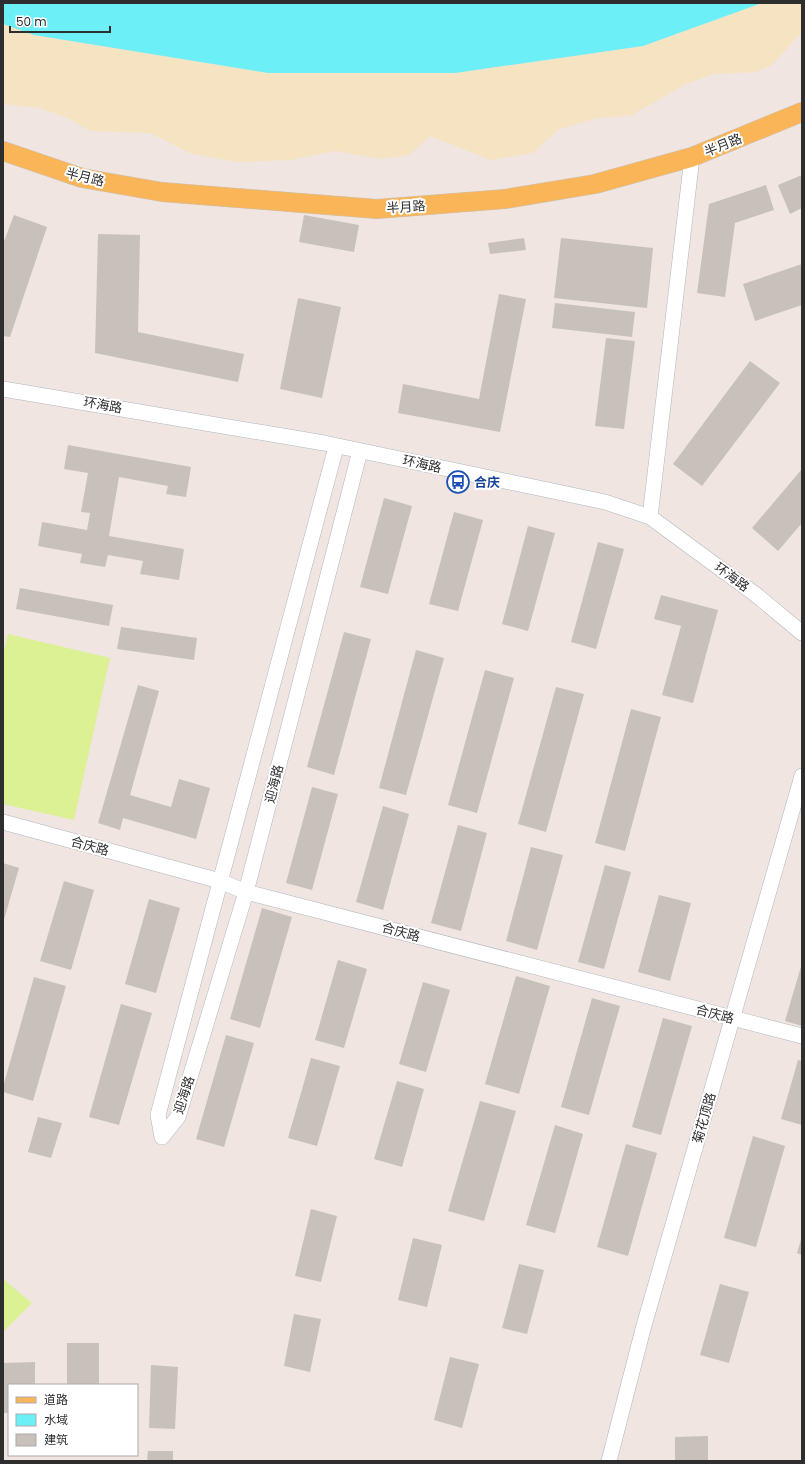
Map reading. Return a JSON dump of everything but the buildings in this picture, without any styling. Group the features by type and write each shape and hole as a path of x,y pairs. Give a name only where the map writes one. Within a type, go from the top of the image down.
{"main road":[{"name":"半月路","path":"3,151 82,178 162,192 377,209 505,199 595,184 692,157 802,112"}],"street":[{"path":"650,517 692,157"},
{"name":"环海路","path":"3,389 87,402 324,444 606,502 650,517 755,594 802,633"},
{"name":"迎海路","path":"336,447 158,1115 162,1137 178,1118 246,892 360,451"},
{"name":"菊花顶路","path":"609,1461 643,1328 802,776"},
{"name":"合庆路","path":"3,822 220,881 246,892 802,1036"}],"sand":[{"path":"762,3 802,3 802,32 772,65 755,72 713,74 686,84 632,115 598,118 559,129 533,153 491,160 430,136 409,155 380,159 335,151 289,160 237,162 192,154 151,133 89,131 72,120 40,108 3,104 3,24 34,35 268,73 455,73 643,46"}],"green space":[{"path":"8,634 110,658 74,820 3,804 3,655"},
{"path":"3,1279 32,1303 3,1332"}],"water":[{"path":"3,3 762,3 643,46 455,73 268,73 34,35 3,24"}],"place":[{"name":"合庆","path":"458,482"}]}
